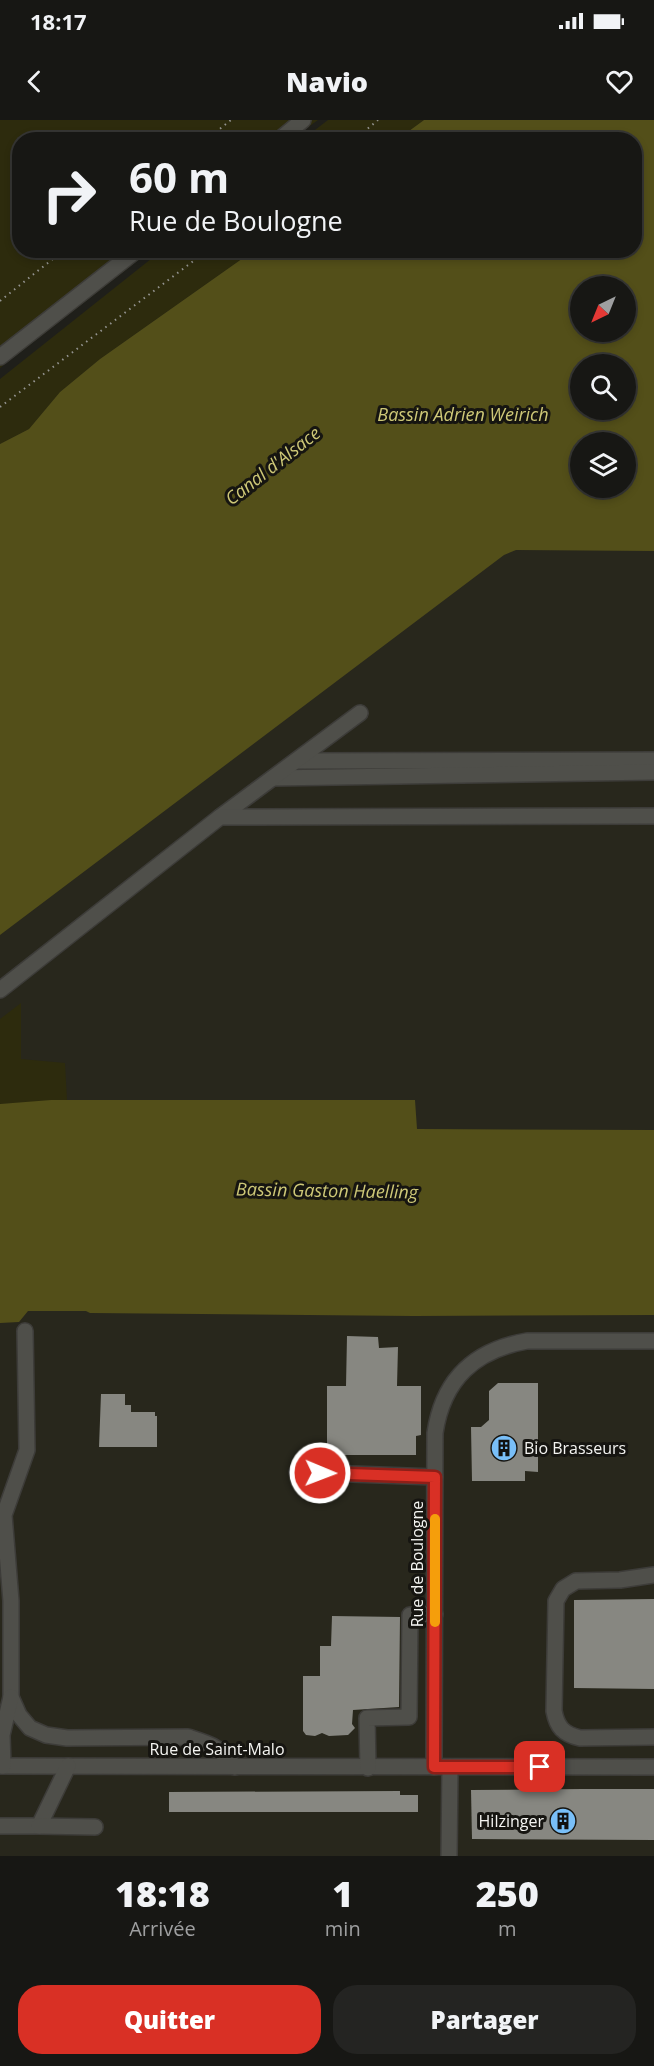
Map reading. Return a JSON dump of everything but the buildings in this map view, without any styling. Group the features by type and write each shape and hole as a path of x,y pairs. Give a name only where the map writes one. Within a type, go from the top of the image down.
{"street":[{"path":"289,132 303,120"},
{"path":"0,357 127,258"},
{"path":"0,990 220,817 360,713"},
{"path":"296,761 654,769"},
{"path":"273,778 654,769"},
{"path":"220,817 654,816"},
{"path":"1,1766 2,1735 11,1697 11,1601 4,1515 27,1450 25,1331"},
{"name":"Rue de Boulogne","path":"434,1767 435,1433 439,1412 453,1383 465,1369 481,1357 508,1344 527,1341 654,1341"},
{"path":"297,1472 435,1477"},
{"path":"654,1575 620,1580 576,1581 563,1589 556,1601 554,1711 556,1722 561,1730 570,1736 580,1738 654,1737"},
{"path":"368,1767 367,1718 409,1717 410,1615 435,1614"},
{"path":"11,1697 19,1715 30,1728 46,1735 67,1738 188,1737 222,1750 235,1767"},
{"name":"Rue de Saint-Malo","path":"1,1766 434,1767"},
{"path":"39,1826 68,1766"},
{"path":"434,1767 654,1767"},
{"path":"449,1856 450,1767"},
{"path":"0,1826 95,1827"}],"path":[{"path":"216,132 231,120"},
{"path":"364,132 378,120"},
{"path":"0,301 54,258"},
{"path":"0,407 197,258"}],"shaded area":[{"path":"0,120 318,120 302,132 12,132 12,258 141,258 0,368"},
{"path":"328,120 424,120 408,132 312,132"},
{"path":"152,258 243,258 100,359 60,392 29,429 0,444 0,379"},
{"path":"654,356 654,1856 0,1856 0,842 570,449 570,498 636,498 636,432 594,432 612,420 636,420 636,391"},
{"path":"21,1003 21,1059 65,1063 67,1100 0,1104 0,1019"}],"water":[{"path":"424,120 654,120 654,551 516,550 504,555 0,935 0,444 29,429 60,392 100,359 243,258 642,258 642,132 408,132"},
{"name":"Bassin Gaston Haelling","path":"51,1100 415,1100 417,1129 654,1130 654,1315 414,1316 28,1311 19,1322 0,1323 0,1104"}],"slow traffic":[{"path":"435,1519 435,1622"}],"place":[{"name":"Bio Brasseurs","path":"504,1448"},
{"name":"Hilzinger","path":"563,1821"}],"route":[{"path":"320,1473 435,1477 434,1767 540,1767"}],"water label":[{"name":"Bassin Adrien Weirich","path":"463,415"},
{"name":"Canal d'Alsace","path":"273,466"}]}
